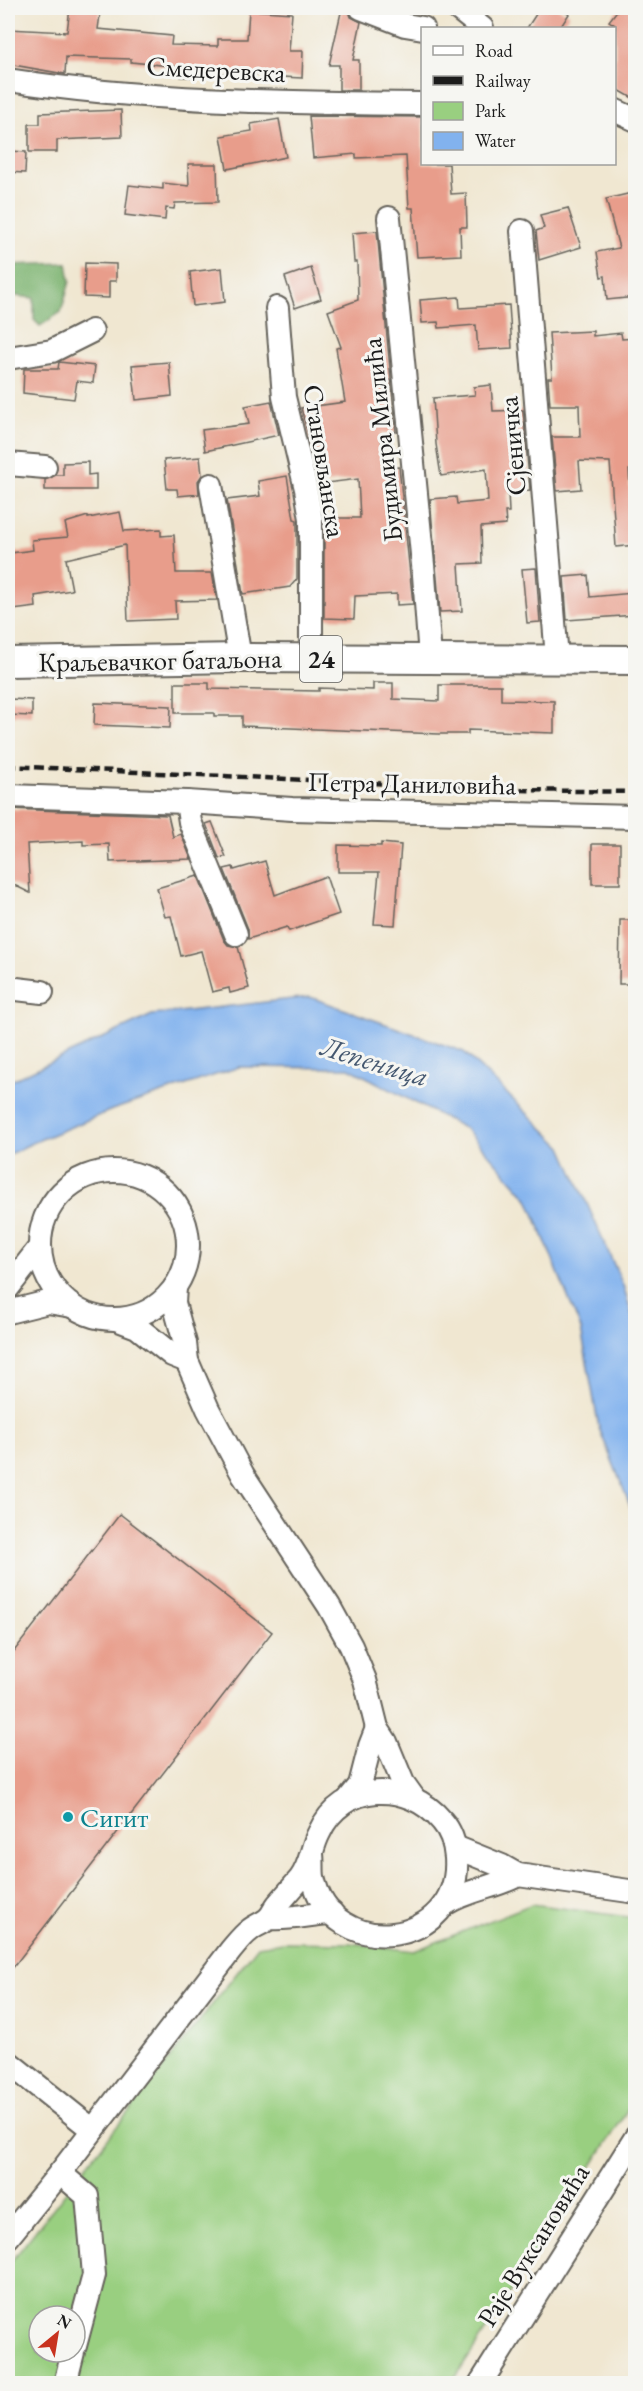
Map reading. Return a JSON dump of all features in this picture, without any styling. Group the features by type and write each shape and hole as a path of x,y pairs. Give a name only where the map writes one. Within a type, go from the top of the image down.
{"main road":[{"name":"Краљевачког батаљона","path":"8,662 240,658 636,660"}],"street":[{"path":"361,8 405,25 421,28"},
{"path":"457,8 481,27"},
{"name":"Смедеревска","path":"8,80 183,98 421,104"},
{"path":"616,110 636,120"},
{"name":"Будимира Милића","path":"389,218 424,574 430,658"},
{"name":"Сјеничка","path":"522,231 557,658"},
{"name":"Становљанска","path":"277,308 284,397 311,519 311,659"},
{"path":"8,358 52,351 92,331"},
{"path":"8,464 45,467"},
{"path":"211,485 240,658"},
{"name":"Петра Даниловића","path":"8,796 187,802 292,809 636,818"},
{"path":"187,802 190,822 236,934"},
{"path":"8,988 42,992"},
{"path":"72,1306 56,1290 44,1270 40,1246 43,1224 53,1203 69,1186 89,1175 112,1171 135,1174 156,1184 173,1200 184,1221 188,1244 187,1255 185,1266 175,1287 159,1304 139,1315 116,1319"},
{"path":"8,1288 40,1246"},
{"path":"175,1287 174,1303 185,1343 187,1361 208,1409 243,1475 329,1606 351,1646 365,1680 377,1728 386,1742 403,1783 413,1797"},
{"path":"8,1312 48,1302 72,1306 93,1316 116,1319 137,1327 172,1355 187,1361"},
{"path":"8,2237 60,2174 231,1950 250,1929 269,1918 305,1873 318,1833 331,1814 348,1800 360,1785 377,1728"},
{"path":"348,1800 369,1792 392,1791 413,1797 432,1809 447,1826 455,1847 457,1869 453,1887 445,1904"},
{"path":"455,1847 518,1875 636,1892"},
{"path":"312,1854 313,1877 321,1898 332,1913 346,1924 363,1932 381,1936 400,1934 417,1928 432,1918 445,1904 461,1894 504,1883 518,1875"},
{"path":"269,1918 288,1920 307,1914 332,1913"},
{"path":"8,2062 93,2130"},
{"name":"Раје Вуксановића","path":"484,2382 636,2137"},
{"path":"60,2174 87,2196 94,2275 86,2304"},
{"path":"65,2384 71,2364"}],"green space":[{"path":"67,263 70,281 61,312 40,326 34,320 34,298 8,295 8,265"},
{"path":"532,1904 635,1918 635,2099 452,2383 8,2383 8,2266 258,1946 283,1942 350,1943 414,1951"}],"water":[{"name":"Лепеница","path":"310,997 464,1052 562,1147 623,1285 635,1325 635,1518 599,1428 581,1329 528,1199 466,1129 349,1068 239,1067 112,1110 8,1155 8,1082 152,1015"}],"building":[{"path":"70,8 101,8 98,29 172,36 171,45 218,46 218,39 247,39 249,10 292,13 289,51 303,51 302,78 262,76 262,74 207,73 206,77 181,77 181,67 131,62 131,59 66,57 65,74 8,64 8,29 67,32"},
{"path":"342,8 348,8 351,17 361,22 353,60 359,60 359,90 339,90 339,65 329,65"},
{"path":"540,8 558,8 569,14 561,27 528,27"},
{"path":"619,8 636,8 636,100 616,89 616,27 609,21"},
{"path":"121,110 122,137 57,140 57,152 29,152 29,124 40,124 40,113"},
{"path":"309,116 421,117 421,165 449,165 451,194 466,193 467,227 460,227 461,255 417,257 413,208 409,208 406,156 356,158 356,154 313,158"},
{"path":"279,119 286,157 227,169 221,136 252,131 251,124"},
{"path":"9,151 26,152 25,173 8,172"},
{"path":"188,164 217,164 218,202 175,203 174,209 166,208 165,220 125,215 129,185 163,189 163,183 189,186"},
{"path":"636,192 636,297 607,300 605,276 601,277 597,252 619,248 606,199"},
{"path":"568,208 581,247 539,260 536,231 544,228 540,215"},
{"path":"377,231 396,432 381,434 384,468 399,467 413,604 397,605 397,594 355,596 354,619 324,618 324,518 360,518 358,479 319,484 301,408 345,402 336,348 341,347 328,311 358,300 357,262 354,262 352,233"},
{"path":"85,263 116,264 116,281 109,281 109,298 84,297"},
{"path":"222,268 225,302 193,306 190,272"},
{"path":"311,268 321,299 295,308 285,277"},
{"path":"459,297 460,308 509,305 512,348 478,350 476,325 439,328 438,322 422,323 420,300"},
{"path":"593,331 593,336 621,333 622,339 636,338 636,470 629,470 631,504 636,504 636,545 616,547 610,462 579,461 581,489 557,491 552,437 580,437 579,405 550,405 548,378 552,378 549,333"},
{"path":"59,362 95,366 93,383 77,381 74,399 23,393 24,369 58,369"},
{"path":"169,362 172,396 136,400 132,365"},
{"path":"491,385 493,411 523,410 530,490 508,492 509,512 505,512 506,525 481,527 482,563 459,564 462,611 440,612 430,499 456,497 457,504 488,501 486,469 441,476 433,398 475,395 474,387"},
{"path":"271,401 279,435 205,451 202,430 249,424 245,406"},
{"path":"200,457 202,475 198,481 199,494 178,496 177,489 167,489 164,460"},
{"path":"88,462 88,475 96,474 96,490 45,490 45,480 56,475 63,475 63,463"},
{"path":"287,476 294,519 297,520 297,579 290,587 243,594 227,500 260,496 258,481"},
{"path":"120,512 124,531 161,529 161,536 174,535 176,573 212,573 217,600 175,601 176,619 128,621 125,545 66,559 72,590 35,596 36,607 13,610 8,567 8,563 12,562 11,553 33,550 32,540 68,537 65,523 88,516 88,518"},
{"path":"536,568 540,622 527,623 522,569"},
{"path":"588,575 590,597 633,593 635,615 567,620 564,577"},
{"path":"175,683 209,683 209,689 319,691 319,688 373,690 373,683 393,683 393,699 439,701 439,685 501,685 501,700 554,701 554,733 468,730 468,734 439,734 242,726 242,716 175,713"},
{"path":"8,699 32,700 32,716 8,715"},
{"path":"95,703 171,706 170,728 94,725"},
{"path":"8,809 168,815 173,837 181,834 191,859 110,862 109,844 83,845 83,841 27,844 30,893 8,882"},
{"path":"212,822 226,857 219,858 206,824"},
{"path":"381,843 401,845 395,925 374,924 379,872 338,872 338,845 381,846"},
{"path":"592,844 620,844 620,884 592,884"},
{"path":"265,861 275,895 326,876 339,914 289,931 287,927 248,939 248,929 224,869 233,867 234,870"},
{"path":"198,876 224,940 228,945 238,947 249,988 230,993 229,988 212,992 201,951 181,956 171,916 165,917 157,888"},
{"path":"620,920 636,920 636,984 619,984"},
{"name":"Сигит","path":"120,1514 272,1632 8,1974 8,1659"}],"railway":[{"path":"8,766 522,790 636,792"}],"place":[{"name":"Сигит","path":"68,1817"}]}
